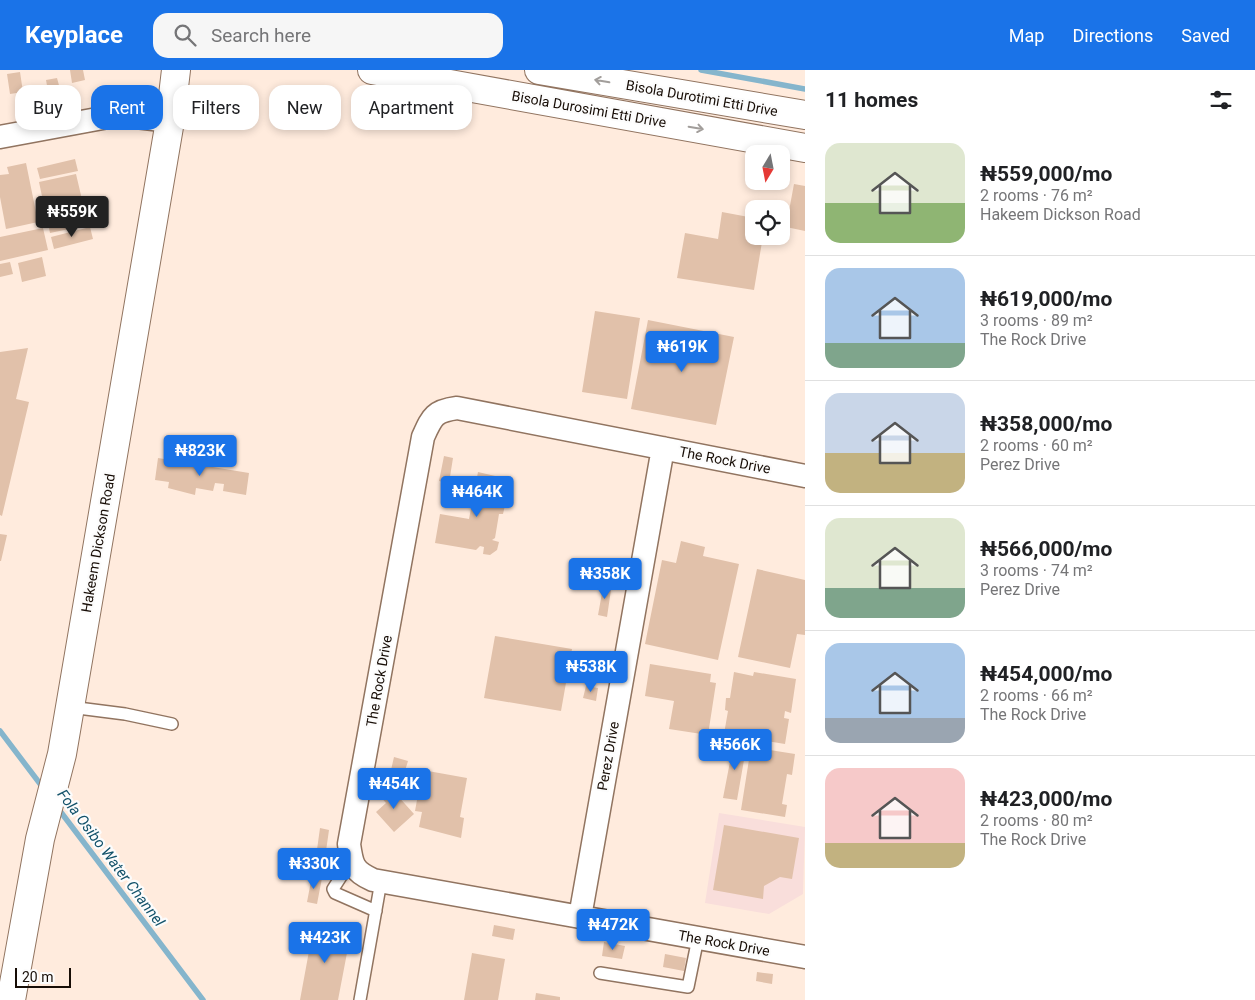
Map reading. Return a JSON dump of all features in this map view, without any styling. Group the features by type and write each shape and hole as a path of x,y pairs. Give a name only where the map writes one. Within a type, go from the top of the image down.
{"street":[{"name":"Bisola Durosimi Etti Drive","path":"372,70 805,148"},
{"name":"Bisola Durotimi Etti Drive","path":"539,70 805,115"},
{"name":"Hakeem Dickson Road","path":"11,1000 40,839 62,754 178,74"},
{"path":"0,137 119,114 170,121"},
{"name":"The Rock Drive","path":"805,476 457,408 441,410 431,418 423,437 349,844 352,861 358,873 381,881 805,957"},
{"name":"Perez Drive","path":"580,917 663,448"}],"lane":[{"path":"70,707 125,714 172,724"},
{"path":"352,861 333,889 335,893 376,911"},
{"path":"360,1000 381,881"},
{"path":"600,973 688,987 698,938"}],"shaded area":[{"path":"719,813 805,827 803,894 769,914 705,903"}],"building":[{"path":"70,70 83,70 85,80 72,83"},
{"path":"20,72 22,85 15,85 15,93 10,94 7,74"},
{"path":"57,78 59,85 47,85 46,80"},
{"path":"75,159 78,171 40,179 37,168"},
{"path":"26,163 38,222 6,229 0,197 0,175 9,174 7,167"},
{"path":"76,174 88,225 50,233 46,214 61,211 58,198 43,201 39,182"},
{"path":"794,184 805,186 805,231 790,228 790,206"},
{"path":"722,212 745,216 745,245 762,245 754,290 677,278 685,233 718,239"},
{"path":"90,227 93,239 54,249 51,237"},
{"path":"43,228 48,250 0,261 0,237"},
{"path":"42,257 46,276 22,282 18,263"},
{"path":"10,262 13,274 0,277 0,264"},
{"path":"595,311 640,318 627,399 582,392"},
{"path":"648,320 734,337 716,425 631,409"},
{"path":"28,348 16,399 29,402 2,516 0,515 0,352"},
{"path":"444,456 453,458 449,483 439,481"},
{"path":"158,458 249,473 246,495 223,491 224,484 215,483 213,491 196,488 195,495 168,488 169,482 155,480"},
{"path":"478,472 508,479 506,495 503,495 502,500 506,501 503,514 499,514 495,538 492,540 499,542 497,550 490,555 483,554 484,547 480,546 476,550 435,543 440,514 469,519"},
{"path":"0,534 7,535 1,561 0,561"},
{"path":"681,541 705,547 703,556 739,564 718,660 645,644 662,560 676,563"},
{"path":"757,569 805,580 805,635 797,634 790,668 738,657"},
{"path":"604,582 612,583 607,617 598,615"},
{"path":"495,636 572,649 561,711 484,698"},
{"path":"650,664 711,674 710,682 716,683 708,735 669,729 674,701 645,696"},
{"path":"734,672 753,676 754,672 796,679 791,713 785,711 784,718 789,719 785,744 724,734 728,711 725,710 726,698 730,698"},
{"path":"586,686 598,688 596,701 583,698"},
{"path":"734,741 747,743 737,800 723,798"},
{"path":"751,747 795,754 792,775 787,774 782,804 787,805 785,817 741,810"},
{"path":"394,757 408,761 404,774 391,770"},
{"path":"428,771 467,778 460,817 464,818 461,838 419,827 422,812 415,811 419,789 425,790"},
{"path":"388,785 414,814 394,832 376,812 386,803 378,794"},
{"path":"724,825 799,838 792,879 780,877 764,886 763,899 713,890"},
{"path":"320,828 329,830 324,865 315,864"},
{"path":"312,876 322,878 317,904 307,902"},
{"path":"314,924 351,932 338,1000 300,1000"},
{"path":"494,925 515,929 513,940 492,936"},
{"path":"604,942 625,946 622,959 602,956"},
{"path":"472,953 505,959 498,1000 464,1000"},
{"path":"665,954 686,958 684,971 663,967"},
{"path":"757,972 773,974 772,984 756,981"},
{"path":"536,993 560,997 560,1000 535,1000"}],"waterway":[{"path":"701,70 805,89"},
{"name":"Fola Osibo Water Channel","path":"0,731 44,789"},
{"name":"Fola Osibo Water Channel","path":"57,807 203,1000"}]}
